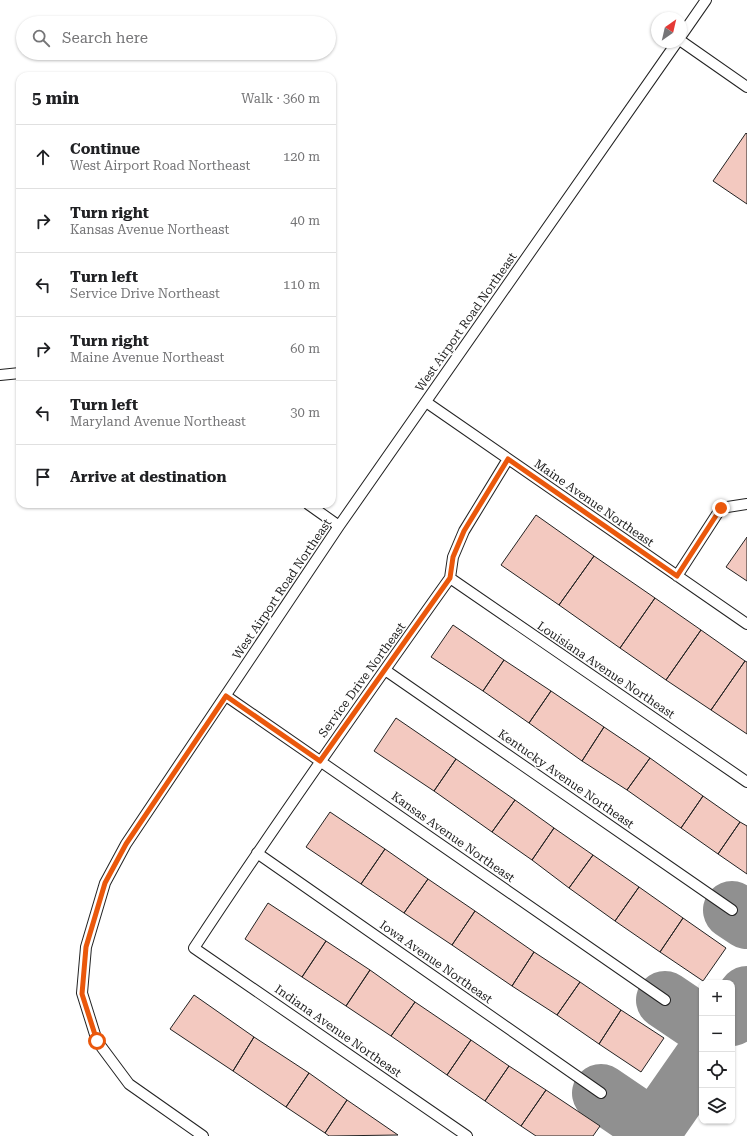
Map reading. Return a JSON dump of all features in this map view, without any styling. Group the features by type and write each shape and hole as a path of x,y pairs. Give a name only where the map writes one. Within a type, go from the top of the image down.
{"lane":[{"path":"687,27 706,0"},
{"path":"687,45 747,87"},
{"name":"West Airport Road Northeast","path":"203,1136 129,1084 97,1041 82,994 86,947 105,883 126,844 339,526 673,48"},
{"path":"0,375 16,374"},
{"name":"Maine Avenue Northeast","path":"426,402 747,624"},
{"name":"Service Drive Northeast","path":"194,948 320,761 450,578 453,557 464,531 508,459"},
{"path":"677,576 721,508 747,504"},
{"path":"314,508 339,526"},
{"name":"Louisiana Avenue Northeast","path":"450,578 747,782"},
{"name":"Kentucky Avenue Northeast","path":"384,670 732,910"},
{"name":"Kansas Avenue Northeast","path":"226,696 665,1000"},
{"name":"Iowa Avenue Northeast","path":"257,853 601,1093"},
{"name":"Indiana Avenue Northeast","path":"194,948 467,1136"}],"building":[{"path":"746,133 747,134 747,204 713,181"},
{"path":"536,515 594,556 559,605 501,565"},
{"path":"747,537 747,581 726,567"},
{"path":"594,556 655,598 620,648 559,605"},
{"path":"655,598 701,630 666,680 620,648"},
{"path":"453,625 504,660 483,691 431,657"},
{"path":"701,630 745,661 711,710 666,680"},
{"path":"504,660 551,691 529,723 483,691"},
{"path":"745,661 747,662 747,734 711,710"},
{"path":"551,691 604,727 582,761 529,723"},
{"path":"396,718 456,759 434,791 374,751"},
{"path":"604,727 650,758 627,790 582,761"},
{"path":"650,758 703,796 681,828 627,790"},
{"path":"456,759 515,800 492,832 434,791"},
{"path":"703,796 740,822 718,854 681,828"},
{"path":"515,800 554,828 532,860 492,832"},
{"path":"330,812 385,849 361,884 306,847"},
{"path":"740,822 747,826 747,874 718,854"},
{"path":"554,828 593,855 569,888 532,860"},
{"path":"385,849 428,879 404,913 361,884"},
{"path":"593,855 639,887 615,921 569,888"},
{"path":"428,879 475,911 452,945 404,913"},
{"path":"639,887 683,918 660,952 615,921"},
{"path":"268,903 326,941 302,977 245,939"},
{"path":"475,911 534,952 512,986 452,945"},
{"path":"683,918 726,948 704,980 660,952"},
{"path":"326,941 370,970 346,1006 302,977"},
{"path":"534,952 580,982 557,1015 512,986"},
{"path":"370,970 415,1002 391,1036 346,1006"},
{"path":"580,982 621,1010 599,1044 557,1015"},
{"path":"194,995 254,1037 233,1071 170,1029"},
{"path":"415,1002 471,1040 447,1075 391,1036"},
{"path":"621,1010 664,1038 641,1072 599,1044"},
{"path":"254,1037 309,1073 286,1107 233,1071"},
{"path":"471,1040 509,1066 485,1101 447,1075"},
{"path":"509,1066 546,1090 521,1126 485,1101"},
{"path":"309,1073 347,1100 325,1133 286,1107"},
{"path":"546,1090 600,1126 593,1136 536,1136 521,1126"},
{"path":"347,1100 398,1135 329,1136 325,1133"}],"taxiway":[{"path":"732,910 747,920"},
{"path":"733,1016 747,995"},
{"path":"665,1000 699,1023"},
{"path":"649,1136 699,1064"},
{"path":"601,1093 654,1129"}],"route":[{"path":"97,1041 82,994 86,947 105,883 126,844 226,696 320,761 450,578 453,557 464,531 508,459 677,576 721,508"}]}
